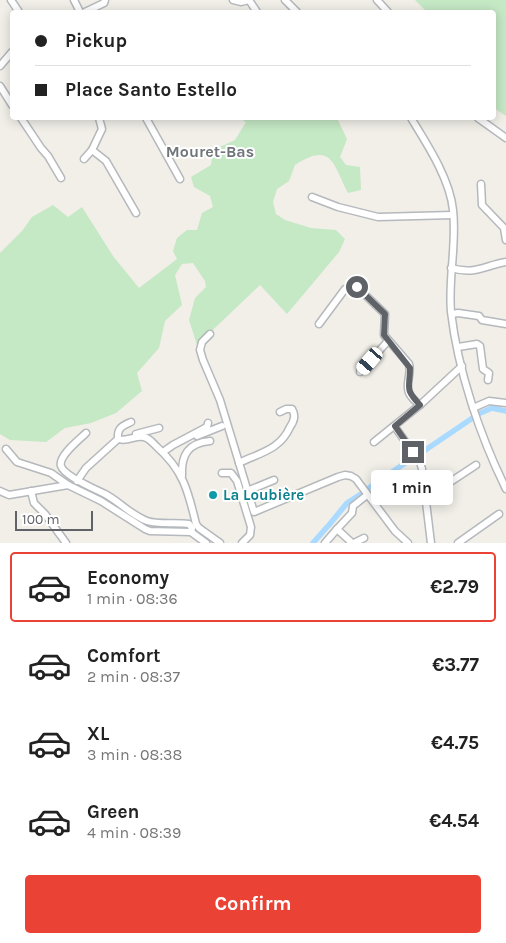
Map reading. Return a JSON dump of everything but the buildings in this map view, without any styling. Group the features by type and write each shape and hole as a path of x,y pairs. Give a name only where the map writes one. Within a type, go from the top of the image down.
{"street":[{"path":"90,10 104,3 105,0"},
{"path":"233,0 241,2 249,0"},
{"path":"285,0 295,10"},
{"path":"377,0 386,10"},
{"path":"0,66 10,56"},
{"path":"0,86 10,102"},
{"path":"22,120 61,178"},
{"path":"84,159 92,150 102,128 99,120"},
{"path":"147,120 180,179"},
{"path":"415,120 435,158 448,188 453,209 454,228 450,288 452,314 458,347 478,422 490,457 506,489"},
{"path":"481,120 506,138"},
{"path":"92,150 106,161 136,213"},
{"path":"481,184 482,205 504,228 506,240"},
{"path":"312,197 338,207 378,217 453,216"},
{"path":"451,268 472,272 506,262"},
{"path":"318,324 345,289 351,286 357,287 385,314 384,335 409,364 408,390 420,405"},
{"path":"452,314 479,316 482,320 506,324"},
{"path":"210,334 202,342 200,350 220,400 254,512 338,477 351,476 395,531 408,543"},
{"path":"360,372 388,341"},
{"path":"458,347 476,344 480,346 483,369 489,373 488,380"},
{"path":"374,442 420,405 462,366"},
{"path":"474,410 489,401 506,403"},
{"path":"238,463 274,447 282,441 291,426 294,415 292,409 280,412"},
{"path":"118,439 118,430 121,426 131,422"},
{"path":"163,452 207,427 208,423"},
{"path":"195,433 197,436 222,426"},
{"path":"395,426 420,462 431,543"},
{"path":"77,481 86,468 118,439 159,428"},
{"path":"86,433 64,455 60,463 61,468 77,481 107,495 133,514 149,521 189,524 192,528 191,532"},
{"path":"118,439 124,441 142,436 146,437 163,452 182,477 187,488 196,524 220,543"},
{"path":"182,477 182,462 189,449 203,442 210,441"},
{"path":"6,449 17,462 52,473 68,486 101,500 145,529 191,532 206,543"},
{"path":"426,498 476,465"},
{"path":"222,474 231,474 237,481 251,527 250,535 242,543"},
{"path":"248,493 274,480"},
{"path":"0,491 9,495 31,490 68,486"},
{"path":"31,490 34,503 45,514 66,543"},
{"path":"325,543 353,511 354,506 365,492"},
{"path":"458,543 499,514"},
{"path":"337,530 353,543 364,538"}],"green space":[{"path":"415,0 506,0 506,116 496,109 496,10 425,10"},
{"path":"242,120 338,120 347,139 340,157 346,165 360,167 361,190 348,193 330,159 317,155 295,165 289,181 277,189 273,202 276,214 285,220 311,228 336,230 345,239 339,252 287,314 260,285 197,345 189,320 195,298 206,287 205,281 193,263 182,264 175,275 182,305 165,321 159,348 137,373 142,391 116,413 91,423 65,428 46,442 10,440 0,434 0,253 22,231 32,217 53,205 68,217 82,207 113,256 139,288 177,259 173,251 177,238 187,230 197,230 202,213 213,207 210,196 194,187 191,177 211,165 213,150 235,140 246,122"}],"waterway":[{"path":"478,414 492,408 506,411"},
{"path":"418,455 474,417"},
{"path":"366,490 414,457"},
{"path":"329,525 347,503 364,492"},
{"path":"313,543 327,527"}],"place":[{"name":"La Loubière","path":"213,495"}],"district":[{"name":"Mouret-Bas","path":"210,151"}],"route":[{"path":"357,287 385,314 384,335 409,364 408,390 420,405 395,426 413,452"}]}
